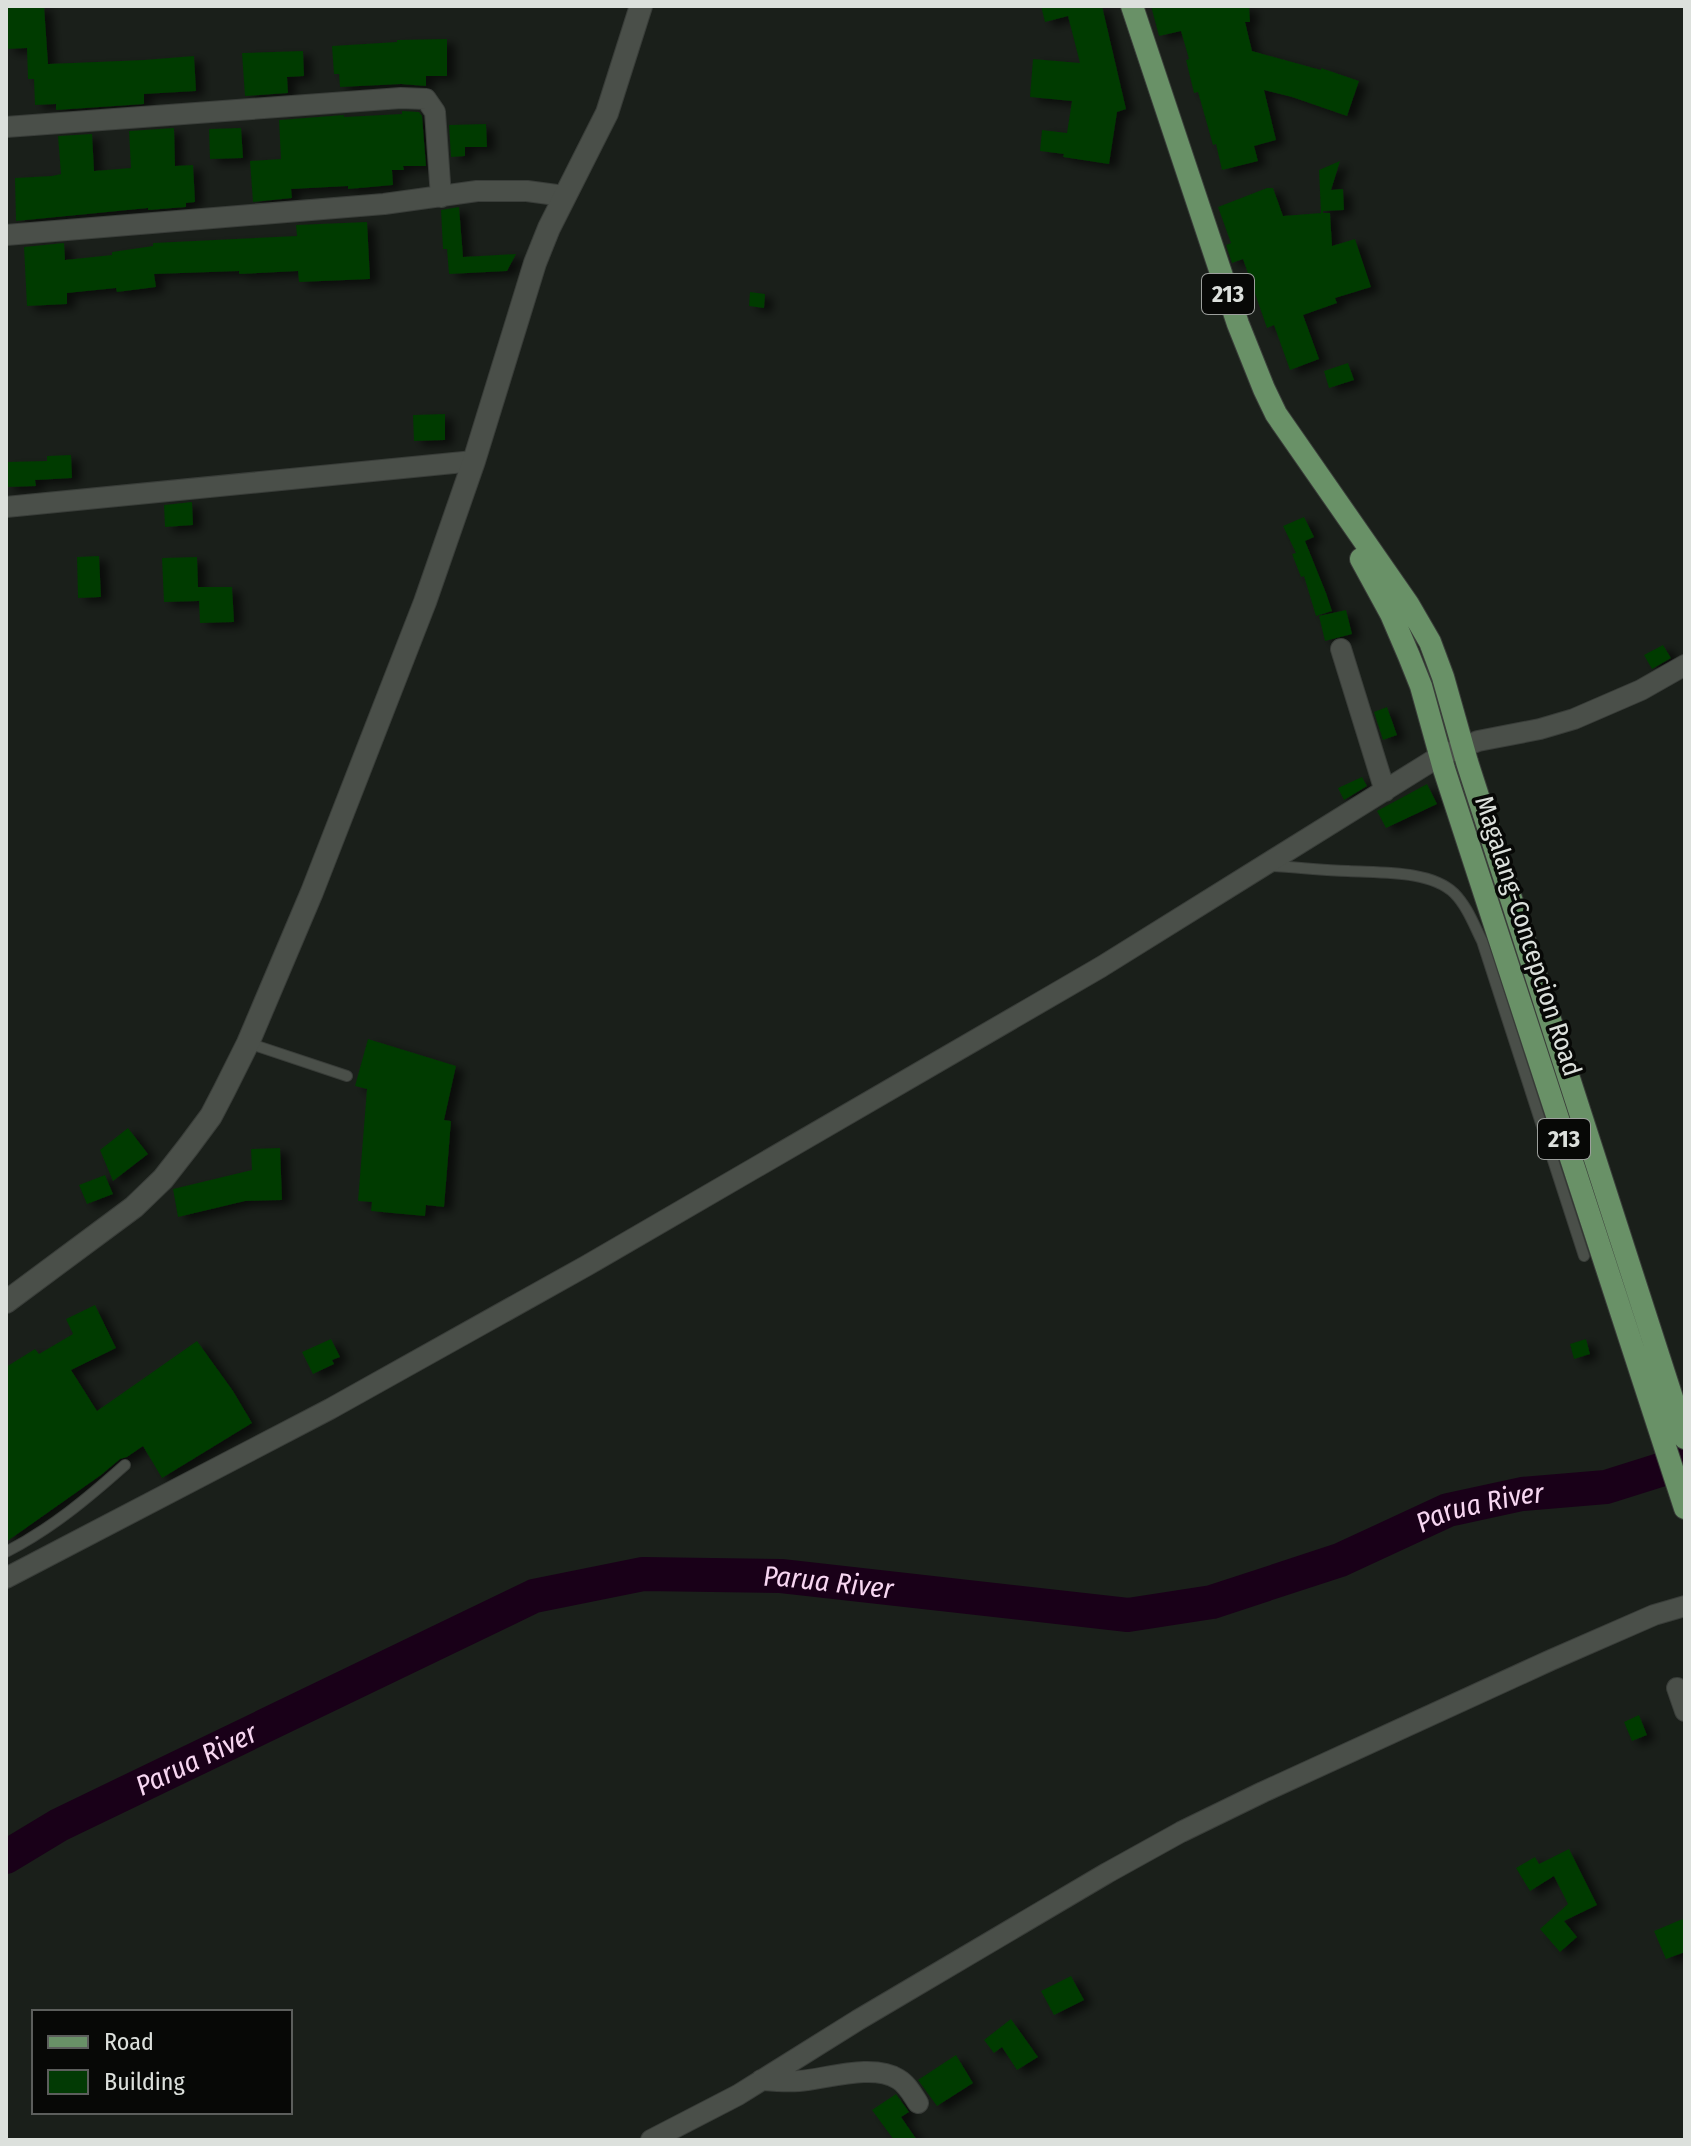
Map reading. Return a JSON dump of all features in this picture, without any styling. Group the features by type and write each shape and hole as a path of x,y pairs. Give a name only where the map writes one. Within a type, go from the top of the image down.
{"main road":[{"name":"Magalang-Concepcion Road","path":"1132,6 1238,324 1264,389 1276,414 1408,604 1430,642 1685,1438"},
{"name":"Magalang-Concepcion Road","path":"1296,442 1391,614 1421,686 1442,762 1685,1508"}],"street":[{"path":"6,1302 134,1207 163,1179 211,1116 248,1043 356,784 425,602 474,461 535,263 564,196 607,113 641,6"},
{"path":"6,127 401,98 426,99 435,112 441,197"},
{"path":"6,235 384,204 504,190 564,196"},
{"path":"6,507 474,461"},
{"path":"1341,649 1385,791"},
{"path":"6,1578 330,1409 586,1266 1101,967 1385,791 1464,754 1478,741 1574,719 1629,695 1685,665"},
{"path":"651,2140 738,2095 858,2020 1181,1832 1551,1660 1654,1615 1685,1606"},
{"path":"1677,1688 1685,1711"},
{"path":"761,2080 798,2081 848,2074 886,2074 907,2086 918,2103"}],"lane":[{"path":"1260,866 1426,878 1443,884 1463,903 1482,941 1584,1256"},
{"path":"248,1043 347,1076"},
{"path":"6,1552 61,1519 125,1465"}],"building":[{"path":"6,6 44,6 48,64 194,56 196,91 144,94 144,104 56,110 56,104 35,105 34,79 28,79 27,48 7,49"},
{"path":"1041,6 1102,6 1126,109 1117,112 1109,164 1040,151 1042,130 1067,133 1072,101 1030,97 1033,59 1080,63 1068,16 1045,22"},
{"path":"1151,6 1249,6 1250,22 1245,22 1252,51 1359,81 1347,116 1264,90 1276,140 1254,146 1258,161 1222,170 1198,92 1194,93 1181,31 1159,36"},
{"path":"447,39 447,76 426,76 426,86 340,87 339,74 334,74 332,46"},
{"path":"303,51 304,76 287,77 288,93 245,96 242,53"},
{"path":"402,111 419,112 422,116 426,166 403,166 404,170 392,170 393,185 291,189 292,198 253,202 250,161 281,159 279,120 402,114"},
{"path":"486,124 487,147 465,147 465,156 451,157 449,125"},
{"path":"174,128 175,166 193,165 195,202 186,203 186,207 16,221 15,178 61,174 58,136 92,134 94,171 131,168 129,131"},
{"path":"241,128 243,158 210,159 209,129"},
{"path":"1340,161 1331,190 1343,189 1344,210 1323,213 1330,213 1332,246 1355,239 1371,287 1335,298 1337,303 1303,315 1319,359 1290,370 1274,325 1267,328 1243,259 1232,263 1226,245 1231,243 1218,207 1273,188 1283,216 1321,213 1319,170"},
{"path":"459,207 463,257 516,254 507,271 449,274 447,249 443,249 441,210"},
{"path":"367,222 370,279 299,282 298,271 154,274 156,287 67,293 67,304 27,306 24,247 64,243 65,260 112,255 112,252 153,246 153,243 297,236 296,225"},
{"path":"750,292 765,294 764,308 749,306"},
{"path":"1348,363 1354,380 1329,388 1324,371"},
{"path":"445,414 445,440 414,441 413,415"},
{"path":"71,455 72,478 35,480 36,486 7,487 6,462 47,461 47,456"},
{"path":"192,502 193,525 165,527 164,505"},
{"path":"1304,517 1314,537 1305,541 1332,611 1316,616 1304,576 1301,577 1292,554 1296,553 1283,526"},
{"path":"99,556 101,597 78,598 77,557"},
{"path":"197,557 198,587 232,587 234,622 200,623 199,601 164,602 162,558"},
{"path":"1346,610 1352,634 1325,641 1319,616"},
{"path":"1663,645 1671,658 1652,669 1644,655"},
{"path":"1387,707 1397,735 1383,740 1374,712"},
{"path":"1362,777 1367,786 1344,800 1338,788"},
{"path":"1427,784 1437,804 1386,828 1377,811"},
{"path":"368,1039 456,1066 444,1120 451,1121 444,1207 426,1205 425,1216 371,1211 372,1202 358,1201 367,1089 355,1086"},
{"path":"128,1128 148,1154 113,1181 100,1150"},
{"path":"280,1148 282,1200 245,1201 178,1217 173,1189 252,1170 251,1149"},
{"path":"105,1175 113,1194 87,1204 79,1185"},
{"path":"95,1305 116,1348 71,1370 97,1411 197,1341 252,1423 162,1478 143,1446 120,1459 6,1542 6,1367 35,1349 39,1354 73,1334 66,1319"},
{"path":"331,1339 340,1357 332,1360 334,1364 313,1374 302,1352"},
{"path":"1586,1339 1590,1354 1574,1359 1570,1344"},
{"path":"1639,1715 1647,1735 1632,1741 1624,1722"},
{"path":"1569,1849 1597,1905 1564,1921 1577,1937 1560,1952 1540,1929 1568,1904 1554,1876 1530,1891 1516,1868 1535,1857 1539,1864"},
{"path":"1685,1918 1685,1952 1666,1959 1654,1931"},
{"path":"1071,1976 1084,2000 1054,2015 1041,1991"},
{"path":"1011,2019 1038,2057 1017,2070 1002,2047 994,2053 984,2040"},
{"path":"956,2055 973,2083 937,2106 918,2080"},
{"path":"896,2094 909,2112 901,2117 917,2140 894,2140 872,2110"}],"waterway":[{"name":"Parua River","path":"6,1857 59,1825 534,1596 643,1574 781,1576 1128,1615 1212,1602 1340,1560 1448,1510 1522,1494 1606,1487 1676,1465 1685,1456"}]}
